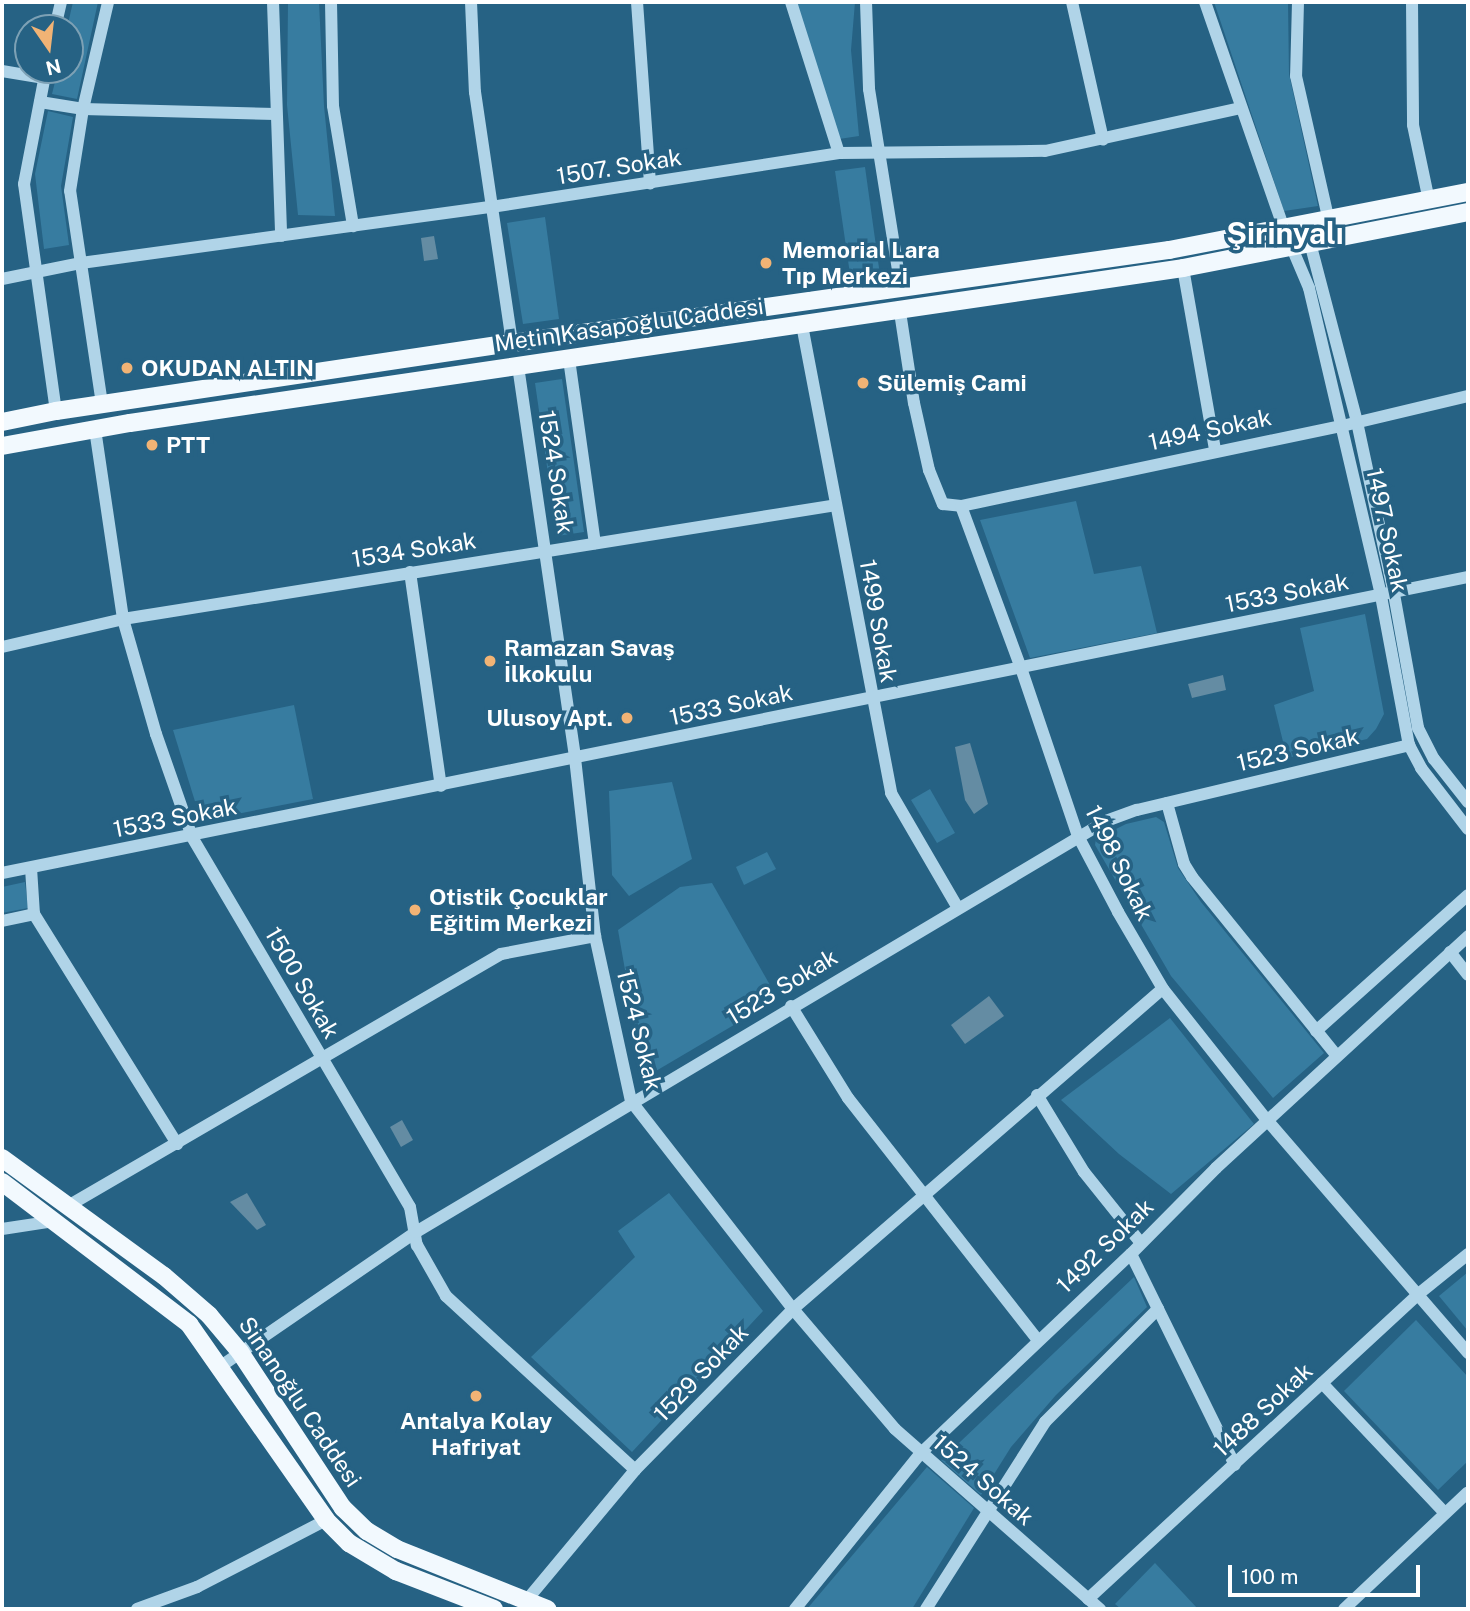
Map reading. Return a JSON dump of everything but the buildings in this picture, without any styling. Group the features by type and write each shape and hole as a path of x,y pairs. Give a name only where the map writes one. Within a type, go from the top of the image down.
{"main road":[{"name":"Metin Kasapoğlu Caddesi","path":"2,446 95,429 1183,268 1290,247 1329,220 1468,192"},
{"name":"Metin Kasapoğlu Caddesi","path":"2,422 102,404 512,343 1169,250 1284,229 1308,234 1468,212"},
{"name":"Si̇nanoğlu Caddesi","path":"2,1158 164,1276 209,1315 240,1352 336,1498 367,1531 397,1549 547,1609"},
{"name":"Si̇nanoğlu Caddesi","path":"2,1182 189,1324 221,1366 326,1520 349,1543 396,1571 494,1609"}],"street":[{"path":"102,404 70,191 83,109 108,2"},
{"path":"273,2 281,236"},
{"path":"331,2 333,106 353,226"},
{"path":"471,2 475,92 512,343"},
{"path":"637,2 650,184"},
{"path":"791,2 839,153"},
{"path":"866,2 869,89 901,289"},
{"path":"1072,2 1103,141"},
{"name":"1497. Sokak","path":"1205,2 1290,247 1309,288 1381,596 1409,745 1421,768 1468,829"},
{"path":"1298,2 1296,76 1329,220"},
{"path":"1412,2 1413,125 1429,201"},
{"path":"43,84 24,184 57,411"},
{"path":"40,102 83,109 275,114"},
{"name":"1507. Sokak","path":"2,279 81,263 492,207 839,153 878,150 1045,151 1103,141 1241,108"},
{"name":"1497. Sokak","path":"1308,234 1357,422 1394,594 1418,728 1434,759 1468,802"},
{"path":"1183,268 1215,450"},
{"path":"900,312 914,403 929,470 943,504 961,506"},
{"name":"1499 Sokak","path":"802,325 892,798 958,908"},
{"path":"569,359 595,543"},
{"name":"1524 Sokak","path":"518,366 575,758 595,936 631,1101 793,1309 895,1429 1100,1609"},
{"name":"1494 Sokak","path":"961,506 1215,450 1342,426 1468,396"},
{"name":"1500 Sokak","path":"95,429 123,619 152,723 192,837 410,1207 421,1255 446,1296 635,1470"},
{"name":"1534 Sokak","path":"2,647 123,619 836,505"},
{"name":"1498 Sokak","path":"961,506 1021,668 1078,836 1163,989 1267,1120 1416,1296 1468,1353"},
{"path":"410,572 441,786"},
{"name":"1533 Sokak","path":"2,873 192,837 1468,577"},
{"name":"1523 Sokak","path":"221,1366 416,1232 631,1101 1106,821 1167,803 1409,745"},
{"path":"1167,803 1184,864 1192,877 1336,1055"},
{"path":"32,868 34,914 177,1144"},
{"path":"1316,1031 1468,895"},
{"path":"2,920 34,914"},
{"path":"68,1206 501,954 595,936"},
{"name":"1492 Sokak","path":"795,1609 921,1453 1131,1254 1140,1242 1267,1120 1468,936"},
{"path":"1450,952 1468,975"},
{"name":"1529 Sokak","path":"526,1601 635,1470 793,1309 1037,1095 1163,989"},
{"path":"792,1006 848,1098 1038,1340"},
{"path":"1037,1095 1084,1172 1140,1242"},
{"path":"2,1229 55,1221"},
{"path":"1131,1254 1235,1465"},
{"name":"1488 Sokak","path":"1088,1598 1416,1296 1468,1254"},
{"path":"926,1609 1045,1422 1158,1308"},
{"path":"1322,1383 1445,1513"},
{"path":"1344,1609 1468,1492"},
{"path":"137,1609 197,1587 326,1520"}],"shaded area":[{"path":"73,2 98,2 84,67 84,14 70,14"},
{"path":"288,2 319,2 324,106 335,216 298,215 287,105"},
{"path":"795,2 855,2 851,50 859,136 839,139"},
{"path":"1214,2 1288,2 1289,74 1318,206 1284,211"},
{"path":"54,84 80,84 77,99 52,94"},
{"path":"48,111 73,117 61,186 69,245 44,249 35,174"},
{"path":"865,167 880,275 851,281 835,171"},
{"path":"545,217 559,319 523,324 507,223"},
{"path":"434,236 438,259 424,261 421,238"},
{"path":"562,379 584,532 557,536 535,383"},
{"path":"1076,501 1094,574 1141,566 1157,633 1030,658 980,520"},
{"path":"1365,614 1384,714 1376,729 1367,739 1287,758 1274,705 1314,691 1300,628"},
{"path":"1223,675 1226,690 1192,698 1188,684"},
{"path":"294,705 313,799 201,821 173,730"},
{"path":"970,743 988,804 974,814 965,800 955,747"},
{"path":"672,782 692,859 629,896 612,875 609,791"},
{"path":"930,789 955,833 937,843 911,800"},
{"path":"1156,817 1164,822 1178,868 1201,902 1324,1053 1273,1098 1171,976 1095,845 1096,839 1126,824"},
{"path":"767,852 776,869 744,885 736,867"},
{"path":"25,882 28,908 2,913 2,887"},
{"path":"712,883 778,999 644,1078 618,930 680,887"},
{"path":"989,996 1004,1016 965,1044 951,1025"},
{"path":"1170,1018 1254,1124 1171,1194 1119,1154 1061,1100"},
{"path":"402,1120 413,1140 401,1147 390,1127"},
{"path":"247,1193 266,1225 257,1230 230,1202"},
{"path":"669,1193 763,1311 632,1452 531,1357 635,1257 618,1231"},
{"path":"1468,1272 1468,1331 1439,1296"},
{"path":"1134,1277 1147,1307 1056,1395 1011,1447 981,1495 941,1460"},
{"path":"1416,1320 1468,1377 1468,1461 1438,1490 1344,1391"},
{"path":"927,1467 974,1508 912,1609 807,1609"},
{"path":"1155,1563 1198,1609 1121,1609 1115,1604"}],"place":[{"name":"Memorial Lara Tıp Merkezi","path":"766,263"},
{"name":"OKUDAN ALTIN","path":"127,368"},
{"name":"Sülemiş Cami","path":"863,383"},
{"name":"PTT","path":"152,445"},
{"name":"Ramazan Savaş İlkokulu","path":"490,661"},
{"name":"Ulusoy Apt.","path":"627,718"},
{"name":"Otistik Çocuklar Eğitim Merkezi","path":"415,910"},
{"name":"Antalya Kolay Hafriyat","path":"476,1396"}],"district":[{"name":"Şirinyalı","path":"1285,233"}]}
